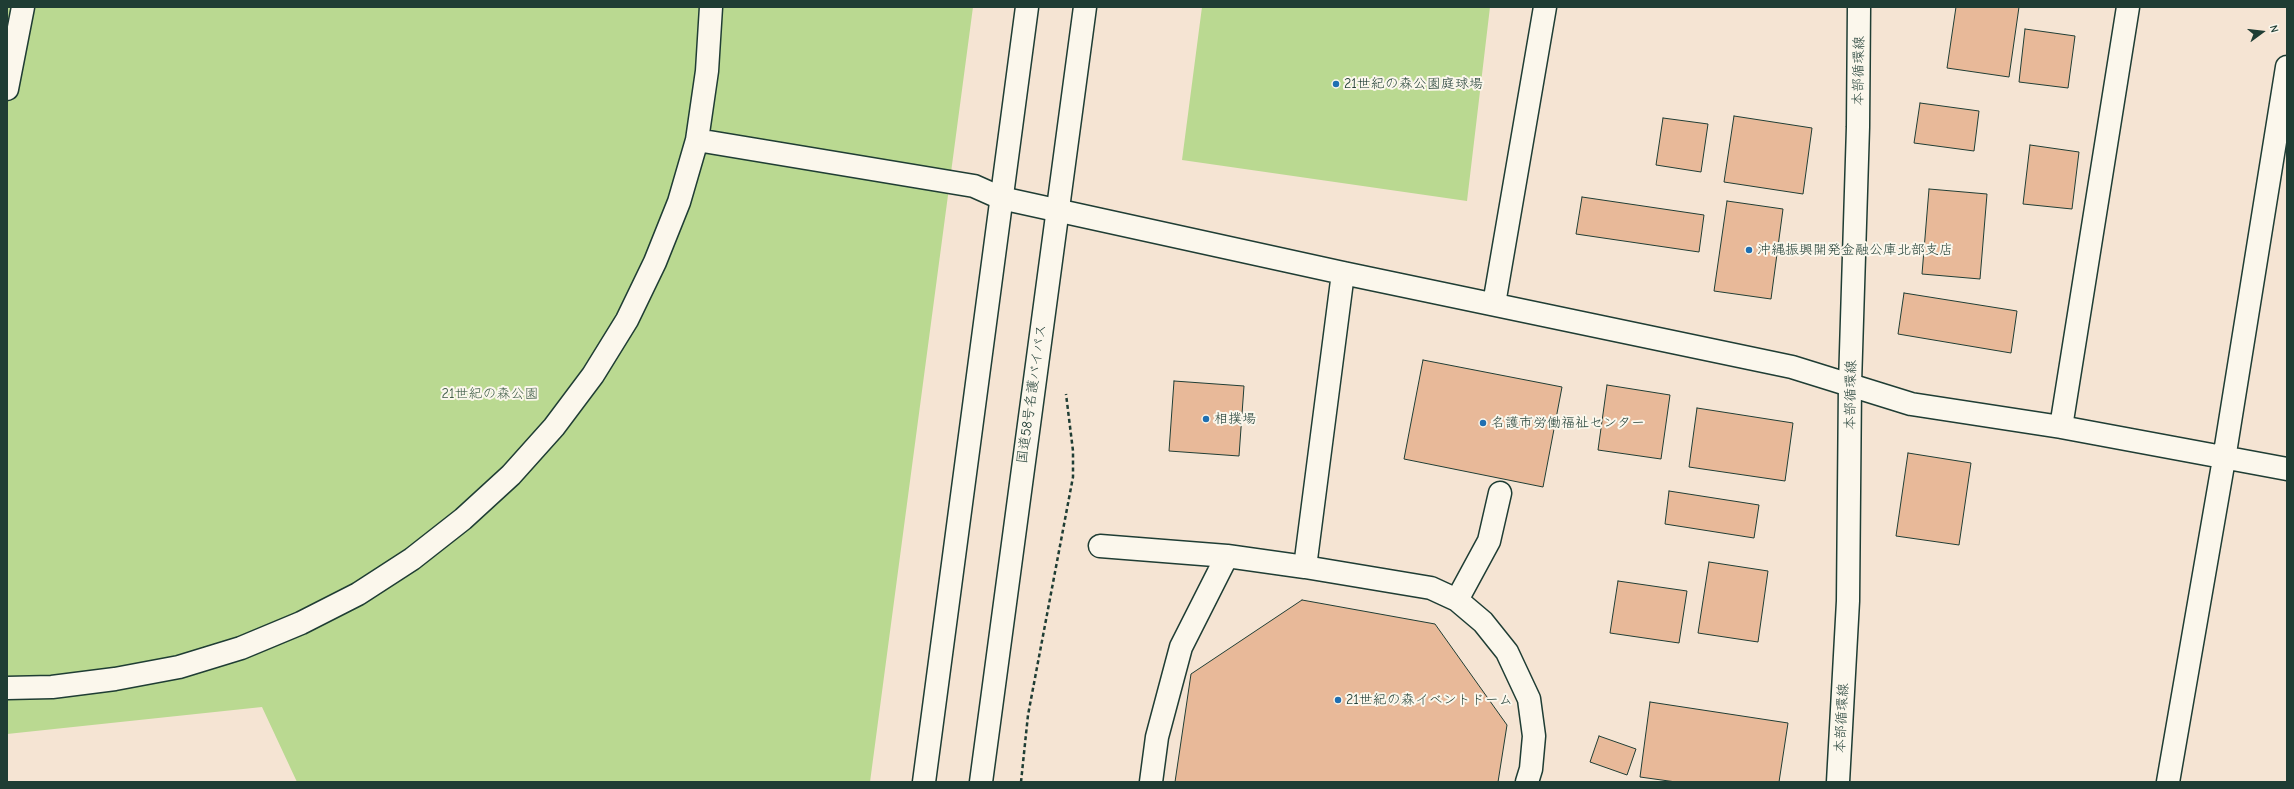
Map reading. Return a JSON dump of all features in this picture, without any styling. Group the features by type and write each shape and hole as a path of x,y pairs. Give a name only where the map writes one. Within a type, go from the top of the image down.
{"main road":[{"path":"7,89 23,7"},
{"path":"7,688 52,687 116,679 178,667 241,648 300,623 358,594 412,559 463,519 511,475 554,427 592,375 627,320 655,262 679,202 697,140 707,71 711,7"},
{"path":"924,782 1027,7"},
{"name":"国道58号名護バイパス","path":"981,782 1085,7"},
{"path":"1494,304 1545,7"},
{"name":"本部循環線","path":"1838,782 1848,601 1850,384 1858,126 1859,7"},
{"path":"2062,427 2128,7"},
{"path":"2168,782 2224,459 2287,67"},
{"path":"697,140 974,186 1001,198 1343,273 1792,367 1911,404 2062,427 2224,459 2287,469"},
{"path":"1305,567 1343,273"},
{"path":"1457,600 1489,541 1500,493"},
{"path":"1100,546 1227,556 1305,567 1431,588 1457,600 1483,622 1507,652 1528,699 1534,736 1531,769 1527,782"},
{"path":"1151,782 1157,737 1181,647 1227,556"}],"path":[{"path":"1021,782 1028,715 1073,477 1073,451 1065,386"}],"green space":[{"name":"21世紀の森公園","path":"7,7 973,7 870,782 297,782 262,707 7,734"},
{"name":"21世紀の森公園庭球場","path":"1202,7 1490,7 1467,201 1182,160"}],"building":[{"path":"1956,7 2019,7 2009,77 1947,68"},
{"path":"2025,29 2075,36 2068,88 2019,82"},
{"path":"1920,103 1979,111 1974,151 1914,143"},
{"path":"1734,116 1812,128 1803,194 1724,182"},
{"path":"1663,118 1708,124 1701,172 1656,165"},
{"path":"2030,145 2079,152 2072,209 2023,204"},
{"path":"1929,189 1987,194 1980,279 1922,274"},
{"path":"1582,197 1704,215 1699,252 1576,234"},
{"name":"沖縄振興開発金融公庫北部支店","path":"1727,201 1783,209 1771,299 1714,291"},
{"path":"1904,293 2017,311 2011,353 1898,334"},
{"name":"名護市労働福祉センター","path":"1423,360 1562,387 1543,487 1404,459"},
{"name":"相撲場","path":"1174,381 1244,386 1239,456 1169,451"},
{"path":"1607,385 1670,395 1661,459 1598,450"},
{"path":"1697,408 1793,423 1785,481 1689,467"},
{"path":"1908,453 1971,463 1959,545 1896,536"},
{"path":"1669,491 1759,505 1754,538 1665,524"},
{"path":"1709,562 1768,571 1758,642 1698,633"},
{"path":"1618,581 1687,591 1679,643 1610,633"},
{"name":"21世紀の森イベントドーム","path":"1302,600 1435,624 1507,725 1498,782 1175,782 1191,674"},
{"path":"1650,702 1788,723 1779,782 1676,782 1640,777"},
{"path":"1599,736 1636,749 1627,775 1590,762"}],"place":[{"name":"21世紀の森公園庭球場","path":"1336,84"},
{"name":"沖縄振興開発金融公庫北部支店","path":"1749,250"},
{"name":"相撲場","path":"1206,419"},
{"name":"名護市労働福祉センター","path":"1483,423"},
{"name":"21世紀の森イベントドーム","path":"1338,700"}]}
